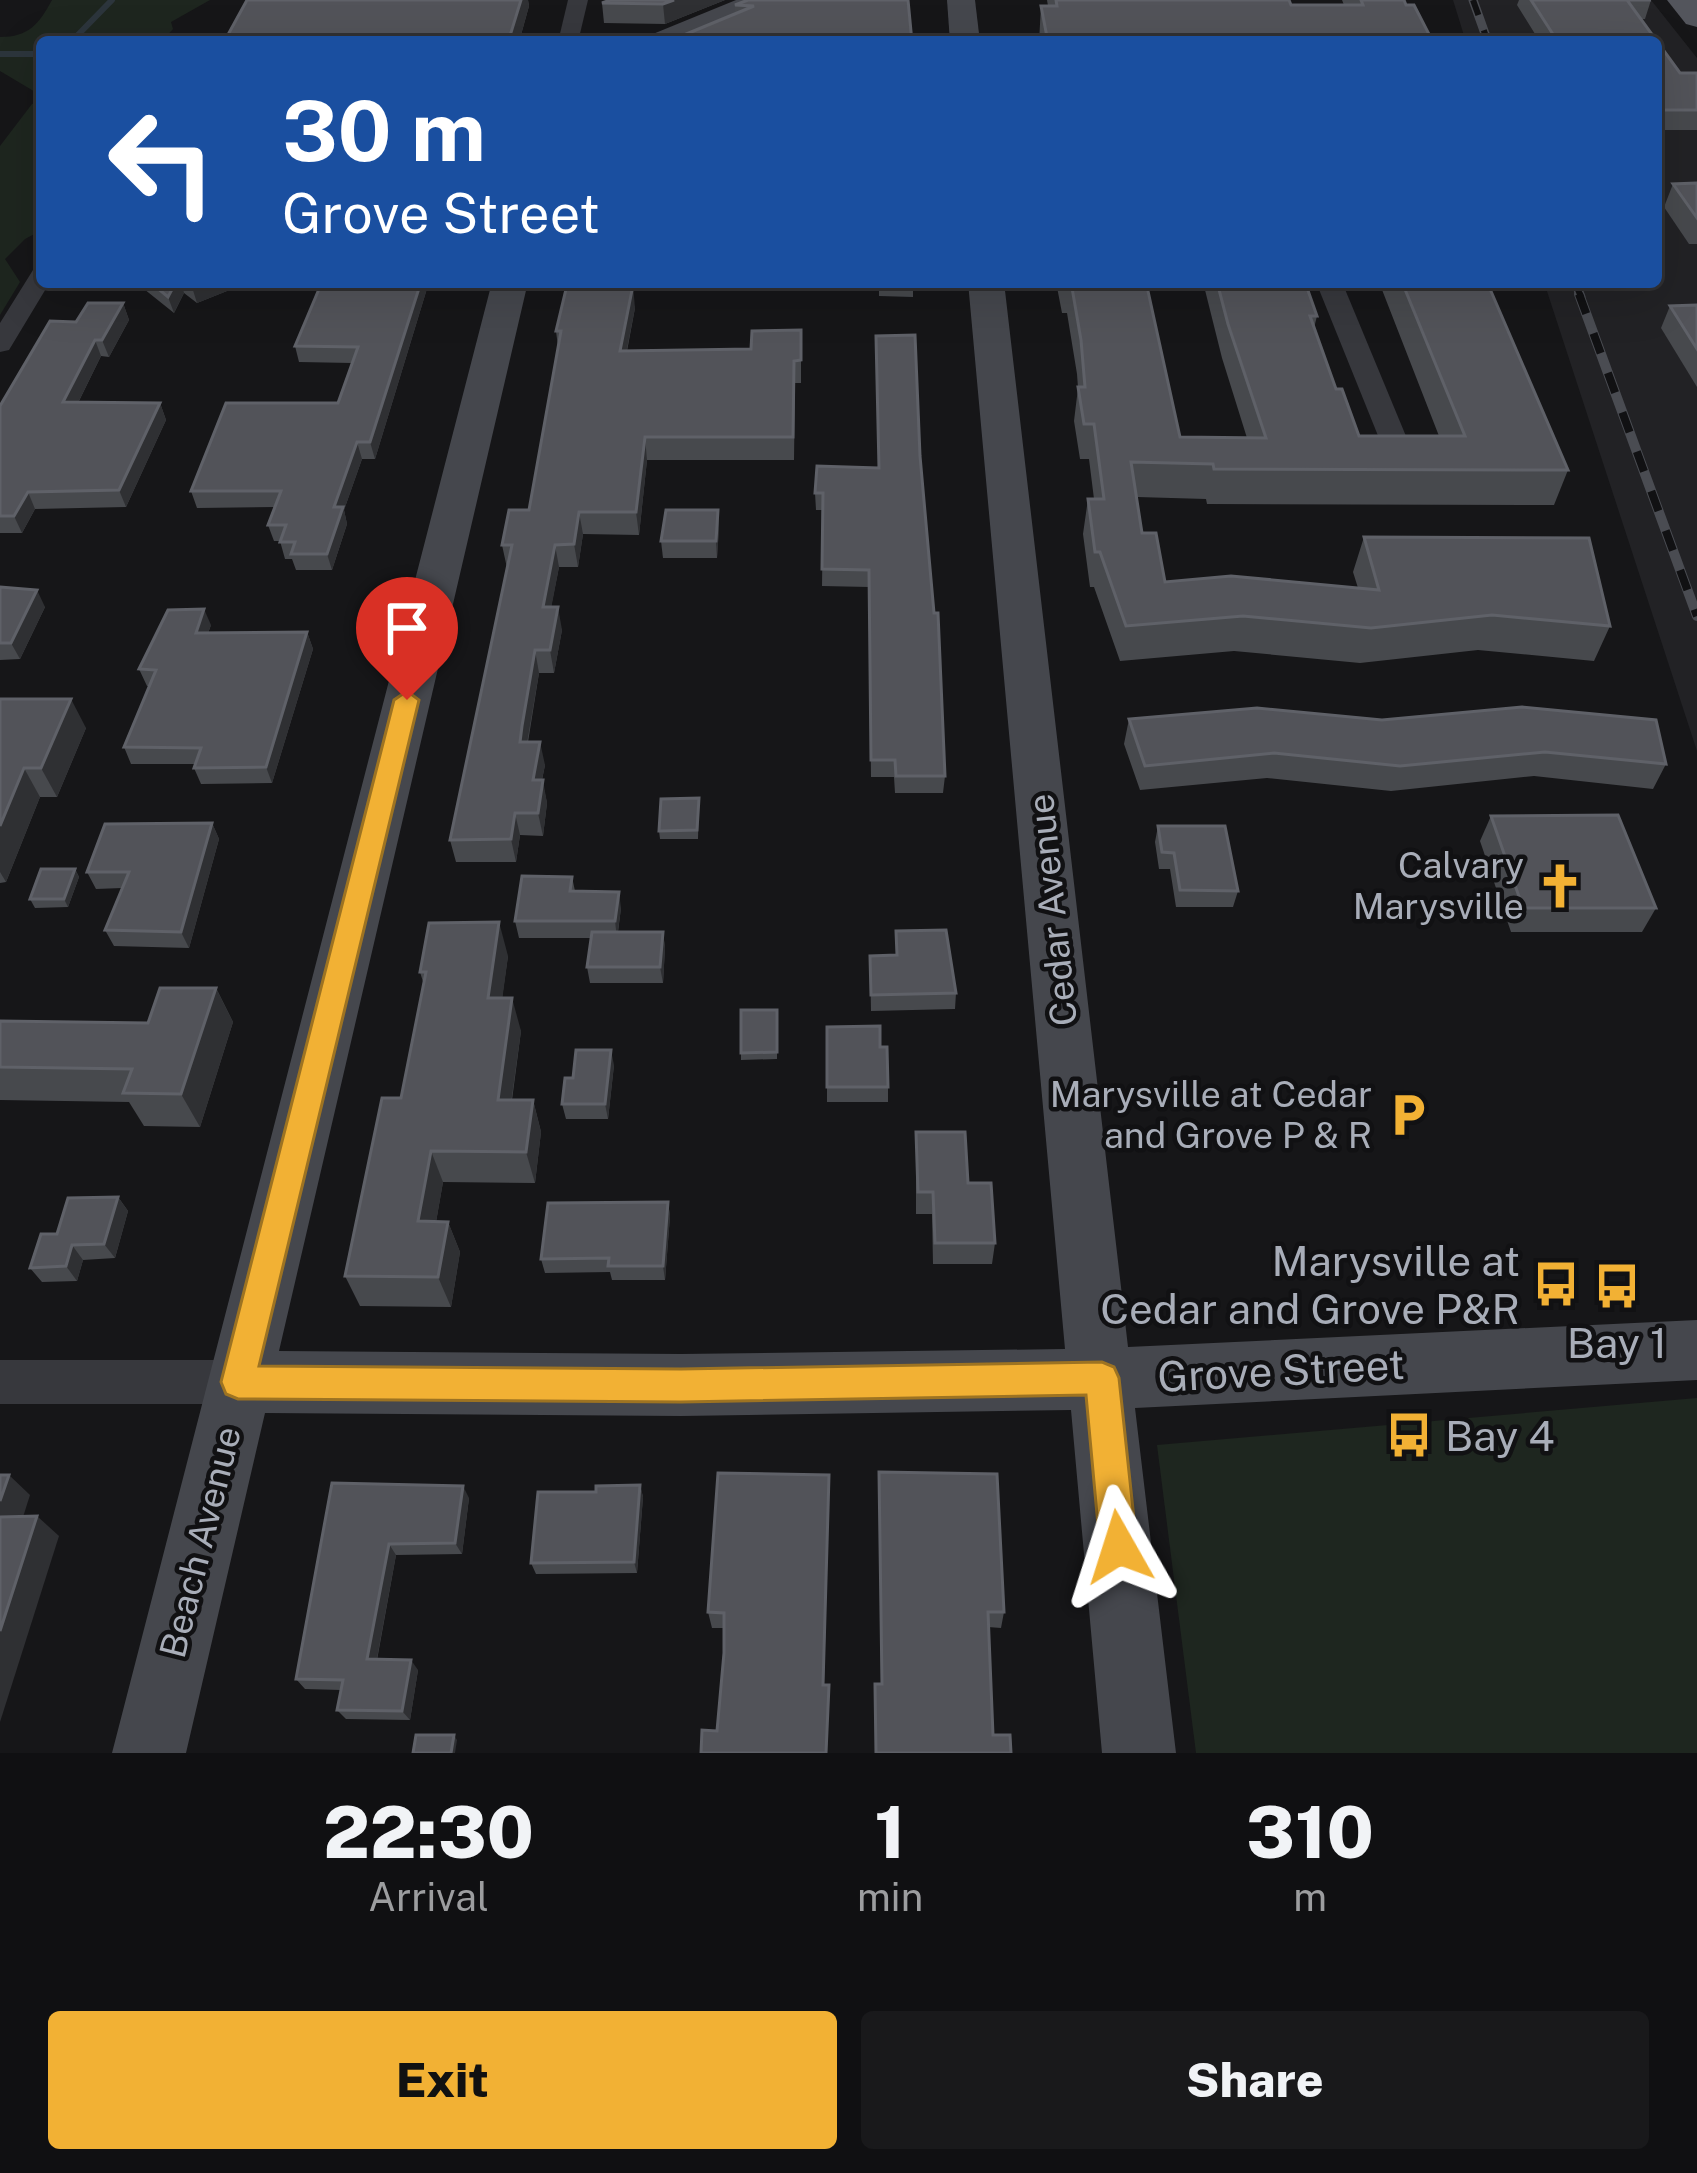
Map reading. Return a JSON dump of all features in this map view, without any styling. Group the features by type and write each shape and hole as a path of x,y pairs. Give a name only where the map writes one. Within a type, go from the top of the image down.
{"main road":[{"path":"1683,0 1697,17"}],"street":[{"path":"569,36 578,0"},
{"path":"673,36 761,0"},
{"path":"961,0 964,36"},
{"path":"0,344 36,285"},
{"name":"Beach Avenue","path":"149,1753 509,288"},
{"name":"Cedar Avenue","path":"987,288 1139,1753"},
{"path":"1331,288 1399,453"},
{"name":"Grove Street","path":"0,1382 681,1385 1102,1378 1697,1350"}],"shaded area":[{"path":"52,0 210,0 171,22 173,29 167,36 36,36 36,92 0,71 0,37 19,35 42,16"},
{"path":"1453,0 1651,0 1697,58 1697,751 1546,288 1662,288 1662,36 1464,36"},
{"path":"36,102 36,233 5,259 20,282 0,315 0,146"},
{"path":"1697,1398 1697,1753 1196,1753 1157,1445"}],"building":[{"path":"247,0 521,0 510,36 227,36"},
{"path":"610,0 674,0 602,3"},
{"path":"748,0 908,0 911,36 682,36 754,6 735,5"},
{"path":"1056,0 1289,0 1291,5 1363,5 1361,0 1404,0 1414,5 1430,36 1047,36 1041,6 1057,6"},
{"path":"1531,0 1627,0 1653,36 1554,36"},
{"path":"1662,48 1680,73 1697,73 1697,110 1662,110"},
{"path":"1697,183 1697,218 1673,184"},
{"path":"319,288 419,288 370,442 357,442 334,507 343,507 327,554 291,554 295,542 280,542 286,525 268,525 281,491 191,491 226,403 338,403 358,347 295,346"},
{"path":"566,288 632,288 620,351 751,349 752,331 801,330 801,360 794,361 793,437 645,437 636,512 579,512 574,544 555,545 543,607 558,607 550,650 535,650 522,726 520,742 540,742 533,780 543,780 538,813 515,813 511,839 450,840 512,545 502,545 509,510 529,510 561,331 556,331"},
{"path":"1072,288 1147,288 1180,437 1266,438 1219,288 1307,288 1317,316 1310,316 1359,436 1465,436 1404,288 1490,288 1568,470 1214,469 1213,464 1131,462 1142,533 1156,533 1165,582 1231,576 1379,590 1364,537 1589,538 1610,626 1492,615 1371,628 1243,616 1126,626 1100,552 1095,552 1088,499 1104,499 1094,424 1084,424 1078,387 1085,387"},
{"path":"88,303 123,303 102,340 95,340 63,402 160,403 119,490 28,492 14,516 0,516 0,406 50,321 76,322"},
{"path":"1697,305 1697,349 1670,306"},
{"path":"915,335 920,456 934,613 938,613 945,776 896,776 895,760 871,760 869,570 822,569 823,493 815,493 817,466 879,468 876,336"},
{"path":"666,510 718,510 716,541 661,541"},
{"path":"0,587 37,590 11,643 0,643"},
{"path":"204,609 196,633 307,632 266,767 194,768 201,748 124,747 156,670 139,669 168,610"},
{"path":"0,699 71,699 41,768 24,768 0,826"},
{"path":"1522,707 1656,720 1666,764 1545,752 1400,766 1274,753 1145,766 1129,719 1257,708 1382,720"},
{"path":"699,798 697,830 659,831 661,799"},
{"name":"Calvary Marysville","path":"1618,815 1656,908 1523,908 1491,816"},
{"path":"212,823 181,932 105,930 129,872 87,872 105,824"},
{"path":"1158,826 1225,826 1238,891 1180,890 1174,853 1162,852"},
{"path":"41,869 75,869 64,899 30,899"},
{"path":"522,876 572,877 570,891 619,892 615,921 515,921"},
{"path":"499,922 488,998 512,998 498,1100 533,1100 526,1152 431,1151 418,1221 448,1222 438,1277 345,1276 382,1098 401,1098 426,972 420,972 429,923"},
{"path":"946,930 956,993 871,995 870,956 897,955 896,931"},
{"path":"592,932 663,932 660,967 587,967"},
{"path":"160,988 216,988 181,1094 123,1093 132,1069 0,1067 0,1021 148,1023"},
{"path":"741,1010 777,1010 777,1052 741,1053"},
{"path":"880,1026 880,1047 887,1047 888,1087 827,1087 827,1027"},
{"path":"576,1050 611,1050 605,1104 562,1104 565,1078 573,1078"},
{"path":"916,1132 965,1132 968,1183 991,1183 995,1243 935,1243 933,1192 918,1192"},
{"path":"118,1197 104,1244 72,1245 66,1266 30,1268 41,1234 57,1234 68,1198"},
{"path":"668,1202 663,1266 608,1266 609,1258 541,1259 548,1203"},
{"path":"879,1472 997,1474 1004,1612 988,1612 993,1735 1010,1735 1011,1753 876,1753 875,1684 882,1684"},
{"path":"718,1473 829,1475 823,1685 829,1685 826,1753 701,1753 702,1730 717,1731 724,1653 724,1613 708,1612"},
{"path":"0,1475 9,1475 0,1501"},
{"path":"332,1483 463,1486 455,1543 389,1544 367,1659 411,1660 402,1711 337,1710 343,1680 296,1679"},
{"path":"640,1485 634,1562 531,1563 538,1492 596,1492 596,1486"},
{"path":"37,1516 0,1631 0,1517"},
{"path":"416,1735 454,1735 451,1753 413,1753"}],"waterway":[{"path":"77,36 112,0"},
{"path":"0,54 36,54"}],"railway":[{"path":"1473,0 1486,36"},
{"path":"1577,288 1581,297"},
{"path":"1579,294 1697,616"}],"place":[{"name":"Calvary Marysville","path":"1560,886"},
{"name":"Marysville at Cedar and Grove P & R","path":"1408,1115"},
{"name":"Marysville at Cedar and Grove P&R","path":"1556,1284"},
{"name":"Bay 1","path":"1617,1286"},
{"name":"Bay 4","path":"1409,1435"}],"route":[{"path":"407,700 238,1382 681,1385 1102,1378 1119,1547"}]}
